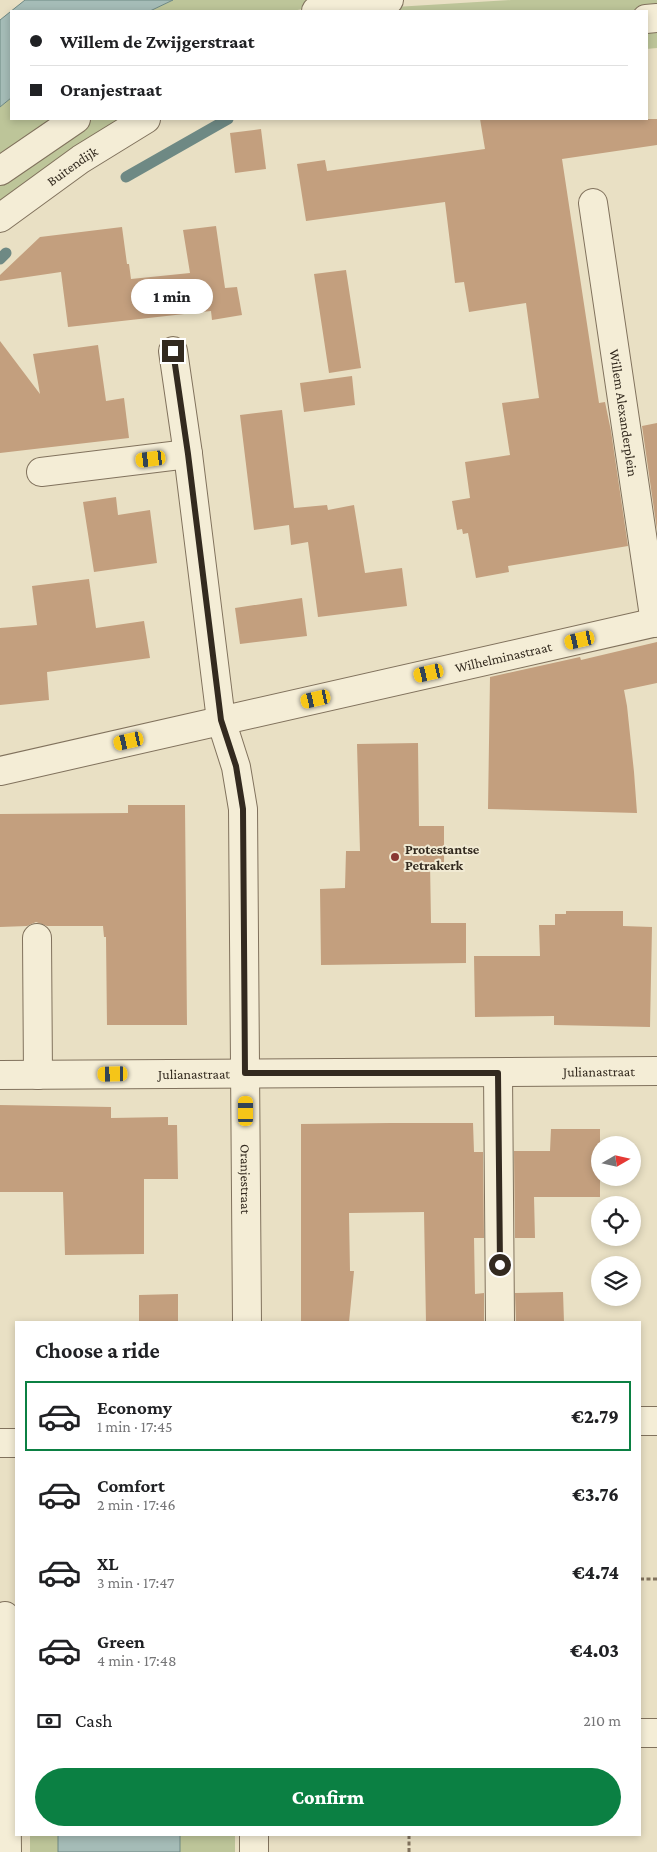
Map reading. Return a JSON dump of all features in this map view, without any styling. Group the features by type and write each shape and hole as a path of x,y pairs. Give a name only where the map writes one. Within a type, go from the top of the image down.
{"street":[{"path":"323,10 389,0"},
{"path":"0,171 75,120"},
{"name":"Buitendijk","path":"0,218 81,158 144,120"},
{"name":"Willem Alexanderplein","path":"593,203 656,622"},
{"name":"Oranjestraat","path":"173,351 188,454 221,720 236,766 243,809 247,1321"},
{"path":"41,472 188,454"},
{"name":"Wilhelminastraat","path":"0,771 656,622"},
{"path":"37,938 38,1075"},
{"name":"Julianastraat","path":"0,1075 657,1071"},
{"path":"498,1073 500,1321"},
{"path":"641,1421 657,1421"},
{"path":"0,1443 15,1443"},
{"path":"7,1616 7,1852"},
{"path":"641,1734 657,1733"},
{"path":"254,1836 254,1852"}],"path":[{"path":"641,1579 657,1579"},
{"path":"409,1836 409,1852"}],"green space":[{"path":"173,0 343,0 298,10 152,10"},
{"path":"511,0 657,0 657,10 364,10"},
{"path":"657,23 657,48 648,49 648,24"},
{"path":"10,99 10,120 62,120 0,162 0,107"},
{"path":"89,120 128,120 0,207 0,180"},
{"path":"30,1836 58,1836 58,1852 30,1852"},
{"path":"180,1836 235,1836 235,1852 180,1852"}],"water":[{"path":"25,0 173,0 152,10 12,10"},
{"path":"10,12 10,99 0,107 0,20"},
{"path":"58,1836 180,1836 180,1852 58,1852"}],"building":[{"path":"657,119 657,145 562,159 599,403 605,402 611,431 628,546 508,566 509,572 476,578 468,533 463,534 462,529 457,530 452,501 470,498 465,462 510,455 502,403 539,398 526,303 469,312 464,282 455,283 445,202 306,221 297,164 325,160 327,171 485,149 480,120"},
{"path":"261,129 266,169 235,173 230,133"},
{"path":"216,226 225,288 237,287 242,315 212,320 211,311 68,327 61,272 0,281 0,275 40,237 122,227 131,279 190,273 183,230"},
{"path":"346,270 361,368 329,373 314,274"},
{"path":"0,341 40,394 33,354 98,345 106,401 124,398 129,438 0,453"},
{"path":"352,376 355,405 304,412 300,383"},
{"path":"282,410 294,508 327,505 328,510 354,505 365,573 402,568 407,606 318,617 308,542 291,545 289,525 254,530 240,415"},
{"path":"657,423 657,530 642,426"},
{"path":"116,497 118,515 150,510 157,563 94,572 83,502"},
{"path":"89,579 96,628 144,621 150,658 47,672 49,700 0,705 0,628 37,625 32,586"},
{"path":"302,598 307,636 240,644 235,608"},
{"path":"657,642 657,683 624,690 637,813 488,809 490,677 580,657 581,660"},
{"name":"Protestantse Petrakerk","path":"418,743 419,826 444,826 444,863 430,863 431,923 466,923 466,963 321,965 320,889 345,888 346,851 360,851 357,744"},
{"path":"128,805 185,805 187,1025 107,1025 106,937 104,937 103,926 47,926 36,922 27,926 0,927 0,814 128,813"},
{"path":"566,911 623,911 623,926 652,927 650,1027 554,1025 554,1016 475,1017 474,956 540,956 539,925 555,925 555,914 566,914"},
{"path":"0,1105 111,1107 111,1118 168,1117 168,1125 177,1125 178,1179 144,1179 144,1254 65,1255 63,1192 0,1192"},
{"path":"473,1123 474,1152 483,1152 484,1238 474,1238 475,1294 484,1293 484,1321 426,1321 424,1212 349,1213 350,1271 354,1271 349,1321 301,1321 301,1124"},
{"path":"551,1129 600,1129 600,1136 591,1136 591,1186 600,1186 600,1196 534,1197 535,1238 515,1238 514,1151 550,1151"},
{"path":"563,1292 564,1321 516,1321 515,1293"},
{"path":"178,1294 178,1321 139,1321 139,1295"}],"waterway":[{"path":"126,177 226,120"},
{"path":"0,259 6,253"}],"place":[{"name":"Protestantse Petrakerk","path":"395,857"}],"route":[{"path":"173,351 188,454 221,720 236,766 243,809 245,1073 498,1073 500,1265"}]}
